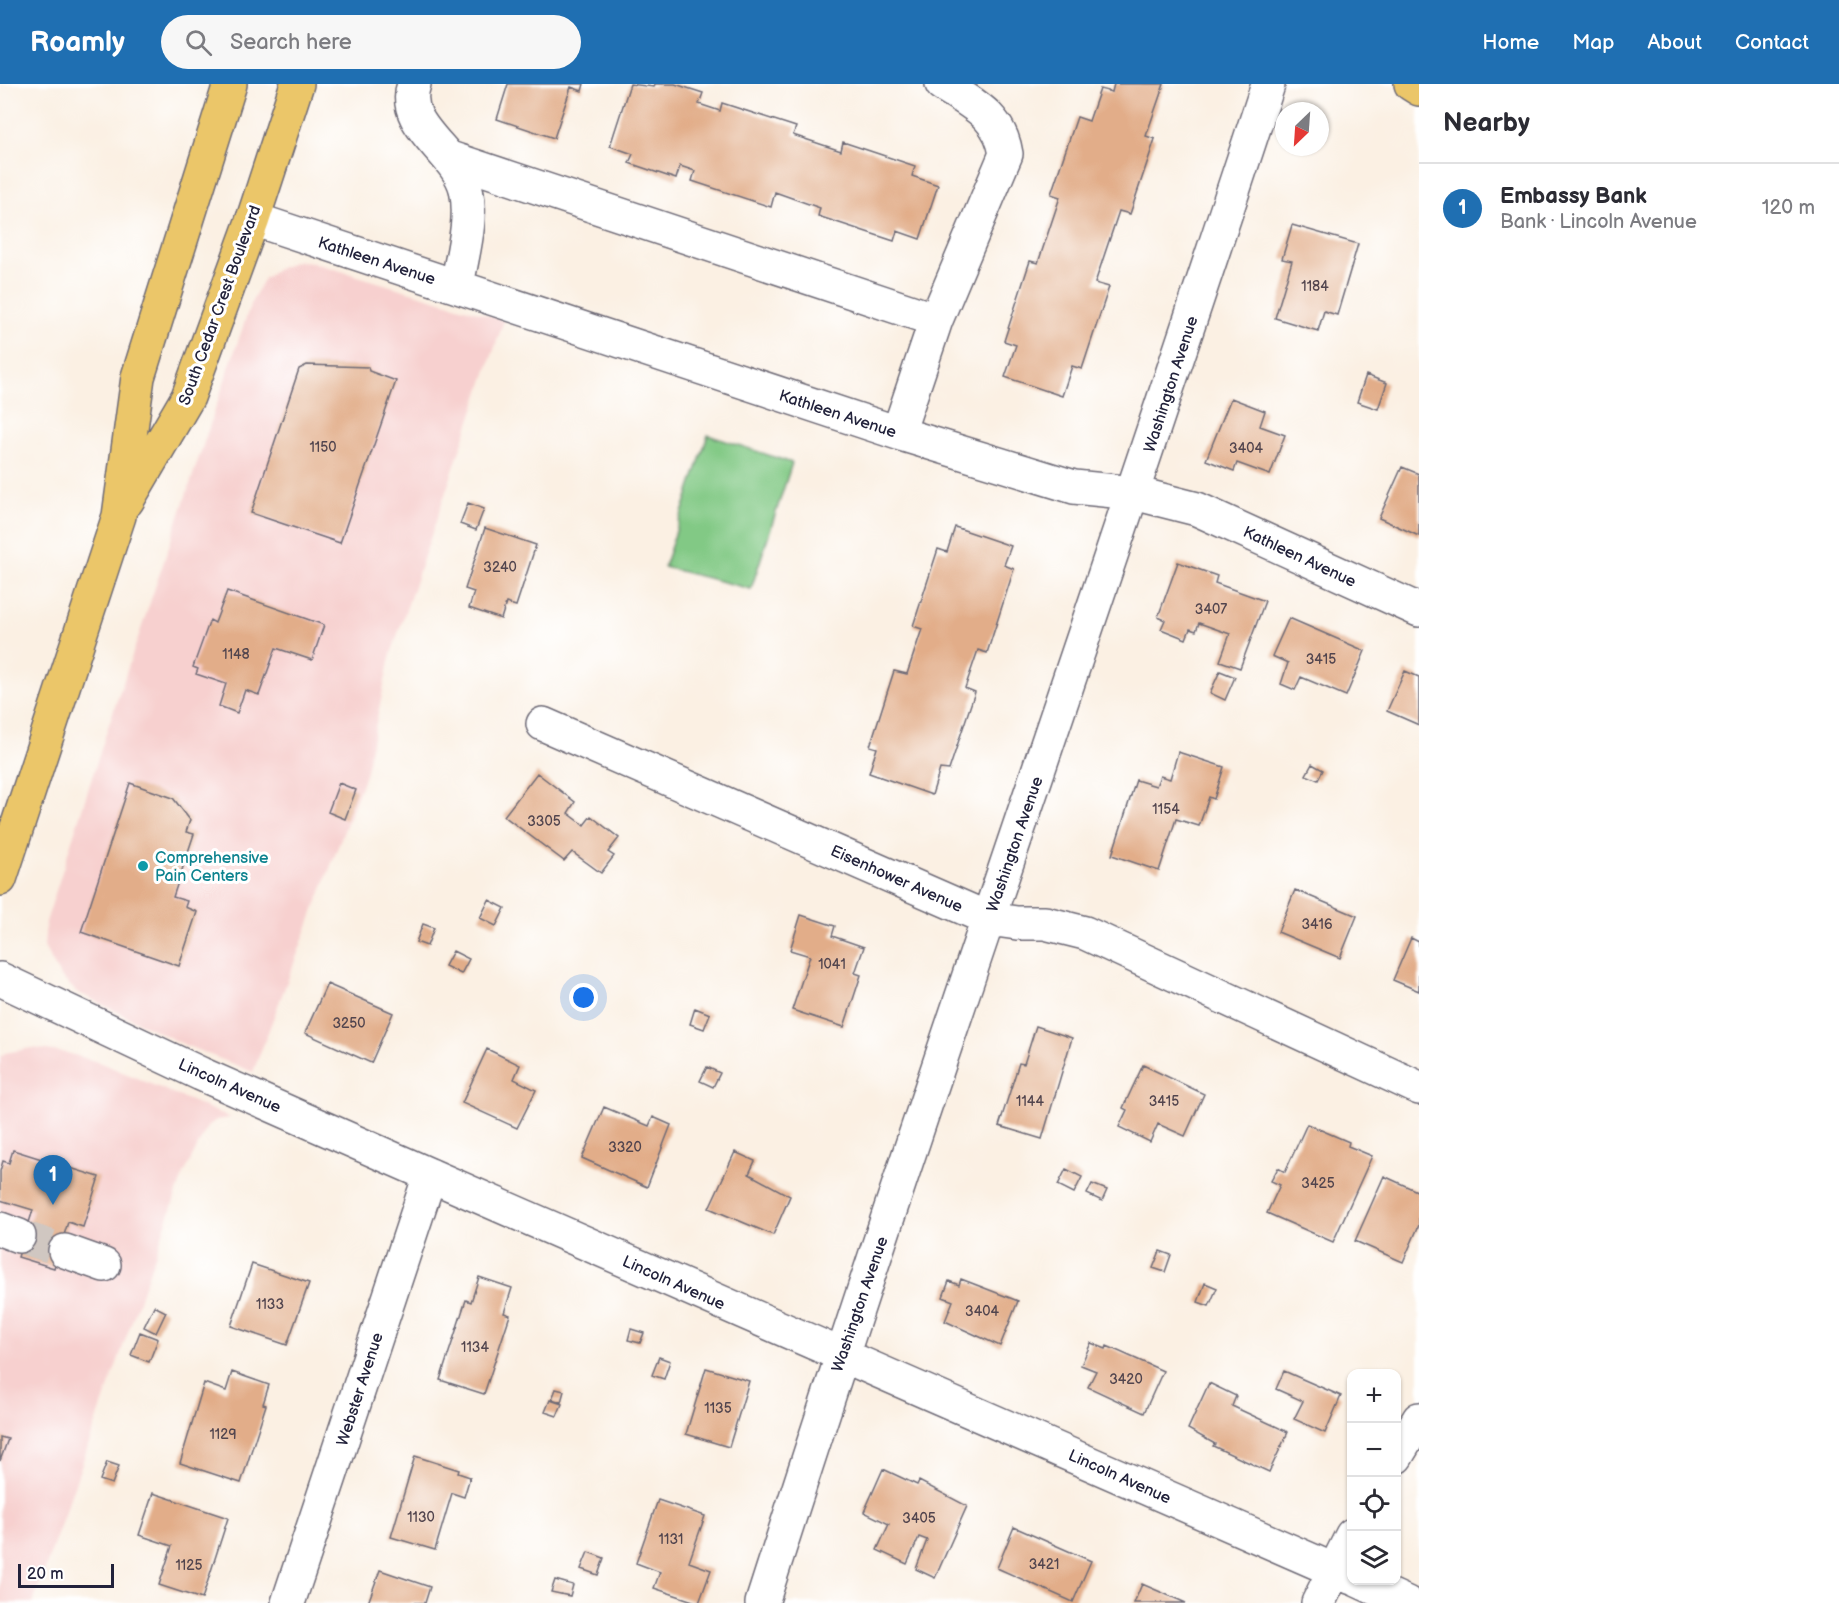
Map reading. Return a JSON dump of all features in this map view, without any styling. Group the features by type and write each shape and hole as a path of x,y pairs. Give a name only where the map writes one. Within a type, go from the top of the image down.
{"main road":[{"name":"South Cedar Crest Boulevard","path":"0,879 119,516 138,377 230,84"},
{"name":"South Cedar Crest Boulevard","path":"119,516 188,397 253,219 297,84"},
{"path":"1411,84 1419,89"}],"street":[{"path":"414,84 412,109 422,126 450,159 465,186 468,205 457,286"},
{"path":"898,433 936,320 1006,154 1003,136 987,114 942,84"},
{"name":"Washington Avenue","path":"762,1603 842,1355 1134,493 1268,85"},
{"path":"450,159 936,320"},
{"name":"Kathleen Avenue","path":"253,219 898,433 1074,487 1134,493 1197,508 1419,610"},
{"name":"Eisenhower Avenue","path":"543,724 989,919 1017,923 1046,923 1085,933 1419,1088"},
{"name":"Lincoln Avenue","path":"0,979 201,1074 1347,1576"},
{"name":"Webster Avenue","path":"288,1603 430,1175"},
{"path":"65,1251 104,1265"},
{"path":"1401,1449 1419,1419"},
{"path":"1318,1603 1347,1577"},
{"name":"Lincoln Avenue","path":"1368,1585 1407,1603"}],"shaded area":[{"path":"296,261 311,262 504,320 390,657 365,775 253,1072 185,1045 77,992 60,976 44,947 46,922 110,721 251,303 263,280 275,270"},
{"path":"32,1048 67,1053 101,1063 231,1118 216,1120 207,1127 182,1178 33,1603 0,1603 0,1057 5,1053"}],"green space":[{"path":"708,435 792,463 751,589 664,567"}],"building":[{"path":"508,84 584,84 582,91 571,87 554,138 497,119"},
{"path":"630,84 654,87 655,84 675,84 703,93 699,104 720,111 722,103 796,127 793,135 841,151 843,142 915,166 912,176 938,185 920,239 897,231 894,241 818,216 820,208 775,192 771,207 692,181 695,171 680,166 676,179 629,163 633,154 610,146"},
{"path":"1114,84 1164,84 1146,136 1155,139 1130,214 1119,211 1095,283 1109,287 1082,369 1072,366 1062,396 1005,377 1016,345 1004,341 1030,261 1038,263 1060,197 1051,194 1077,117 1089,121 1100,89 1112,92"},
{"path":"1292,225 1358,244 1337,315 1324,311 1318,331 1275,318 1292,261 1282,259"},
{"path":"307,365 368,367 369,371 396,381 340,543 251,513 299,369"},
{"path":"1366,375 1387,383 1378,409 1357,402"},
{"path":"1231,398 1265,411 1260,426 1285,435 1270,475 1237,463 1234,471 1206,460"},
{"path":"1402,467 1419,474 1419,536 1379,518"},
{"path":"468,503 484,509 476,530 460,524"},
{"path":"955,527 1011,546 1004,565 1014,569 987,653 978,650 965,688 975,692 949,770 940,769 932,795 869,773 877,748 870,746 894,671 907,674 922,629 913,626 938,549 947,552"},
{"path":"485,528 536,545 516,606 506,603 501,619 469,608 474,592 465,589"},
{"path":"1178,562 1217,576 1215,583 1265,601 1240,668 1220,661 1230,634 1199,623 1196,631 1190,629 1186,639 1161,629 1165,620 1158,617"},
{"path":"227,591 324,625 312,660 276,648 259,695 245,690 237,713 219,706 226,684 196,674 198,669 193,667 210,620 215,623"},
{"path":"1289,618 1365,651 1346,696 1301,677 1295,690 1281,684 1288,663 1272,656"},
{"path":"1220,671 1235,677 1225,700 1210,693"},
{"path":"1405,671 1419,677 1419,725 1387,711"},
{"path":"1178,752 1224,767 1214,799 1209,797 1199,826 1176,819 1159,871 1112,855 1136,780 1156,786 1160,776 1170,779"},
{"path":"1312,764 1323,770 1318,780 1306,775"},
{"path":"537,773 575,802 568,813 584,825 591,816 619,838 608,852 614,856 601,873 572,852 564,861 504,816"},
{"name":"Comprehensive Pain Centers","path":"130,783 173,798 190,820 186,832 194,834 173,897 187,901 185,907 197,912 179,966 81,932"},
{"path":"339,783 356,790 345,819 328,812"},
{"path":"1295,890 1357,916 1340,958 1278,932"},
{"path":"489,900 505,908 496,926 480,918"},
{"path":"801,915 835,926 832,936 864,947 855,973 861,975 844,1027 792,1010 810,956 790,950"},
{"path":"423,924 434,928 427,946 416,942"},
{"path":"1411,938 1419,942 1419,991 1393,980"},
{"path":"453,951 469,959 461,974 445,966"},
{"path":"327,984 393,1013 371,1063 305,1033"},
{"path":"695,1008 710,1014 704,1029 690,1024"},
{"path":"1036,1026 1072,1038 1042,1139 999,1126 1019,1063 1024,1064"},
{"path":"487,1049 520,1065 514,1079 536,1090 517,1128 462,1103"},
{"path":"1143,1065 1204,1094 1185,1136 1158,1124 1150,1142 1119,1127 1127,1110 1123,1108"},
{"path":"707,1067 720,1073 713,1087 700,1081"},
{"path":"604,1107 649,1126 653,1117 671,1125 647,1187 582,1158"},
{"path":"1307,1124 1349,1142 1348,1146 1372,1156 1333,1242 1267,1213 1280,1185 1271,1181 1278,1168 1285,1172"},
{"path":"13,1150 99,1177 83,1227 68,1222 54,1268 18,1257 33,1210 0,1200 0,1171 3,1161 9,1163"},
{"path":"735,1152 755,1161 749,1174 790,1196 773,1235 709,1208"},
{"path":"1066,1169 1082,1177 1074,1193 1058,1185"},
{"path":"1384,1176 1419,1192 1419,1225 1403,1262 1355,1241"},
{"path":"1092,1184 1107,1190 1102,1201 1087,1194"},
{"path":"1160,1251 1171,1255 1165,1272 1153,1268"},
{"path":"252,1264 309,1283 287,1345 231,1326"},
{"path":"479,1277 512,1288 504,1313 510,1315 484,1394 440,1380 466,1300 471,1302"},
{"path":"961,1279 1018,1301 1000,1346 945,1321 953,1301 943,1297 949,1281 959,1285"},
{"path":"1205,1283 1217,1288 1209,1306 1198,1302"},
{"path":"154,1306 166,1312 156,1333 144,1327"},
{"path":"631,1329 644,1333 640,1343 628,1340"},
{"path":"140,1332 158,1339 149,1362 131,1355"},
{"path":"1091,1343 1106,1349 1107,1346 1163,1371 1144,1413 1088,1387 1096,1371 1081,1365"},
{"path":"659,1357 670,1361 664,1379 652,1375"},
{"path":"706,1368 749,1381 729,1447 686,1434"},
{"path":"1284,1371 1341,1396 1325,1433 1294,1419 1303,1401 1276,1389"},
{"path":"232,1372 269,1385 263,1404 266,1405 241,1483 180,1463 204,1383 226,1391"},
{"path":"1209,1383 1236,1396 1232,1406 1288,1432 1269,1472 1213,1446 1215,1444 1188,1429"},
{"path":"556,1389 564,1391 561,1402 552,1399"},
{"path":"550,1400 562,1404 557,1416 545,1412"},
{"path":"0,1437 8,1439 0,1461"},
{"path":"415,1456 459,1470 458,1473 470,1477 464,1497 452,1493 435,1550 391,1537"},
{"path":"107,1462 119,1466 112,1484 100,1480"},
{"path":"883,1469 917,1485 919,1481 967,1506 935,1578 916,1569 927,1540 919,1537 907,1564 877,1550 889,1524 864,1512"},
{"path":"153,1493 228,1518 202,1599 159,1585 172,1546 139,1535"},
{"path":"658,1500 705,1516 689,1562 711,1570 699,1603 654,1588 660,1572 636,1563"},
{"path":"1014,1527 1091,1561 1073,1602 997,1568"},
{"path":"588,1552 604,1558 598,1575 581,1569"},
{"path":"380,1570 430,1587 425,1603 368,1603"},
{"path":"555,1580 573,1585 570,1596 551,1592"},
{"path":"1142,1584 1186,1603 1134,1603"}],"tunnel":[{"path":"19,1236 65,1251"}],"place":[{"name":"Comprehensive Pain Centers","path":"143,866"},
{"name":"Embassy Bank","path":"53,1205"}]}
